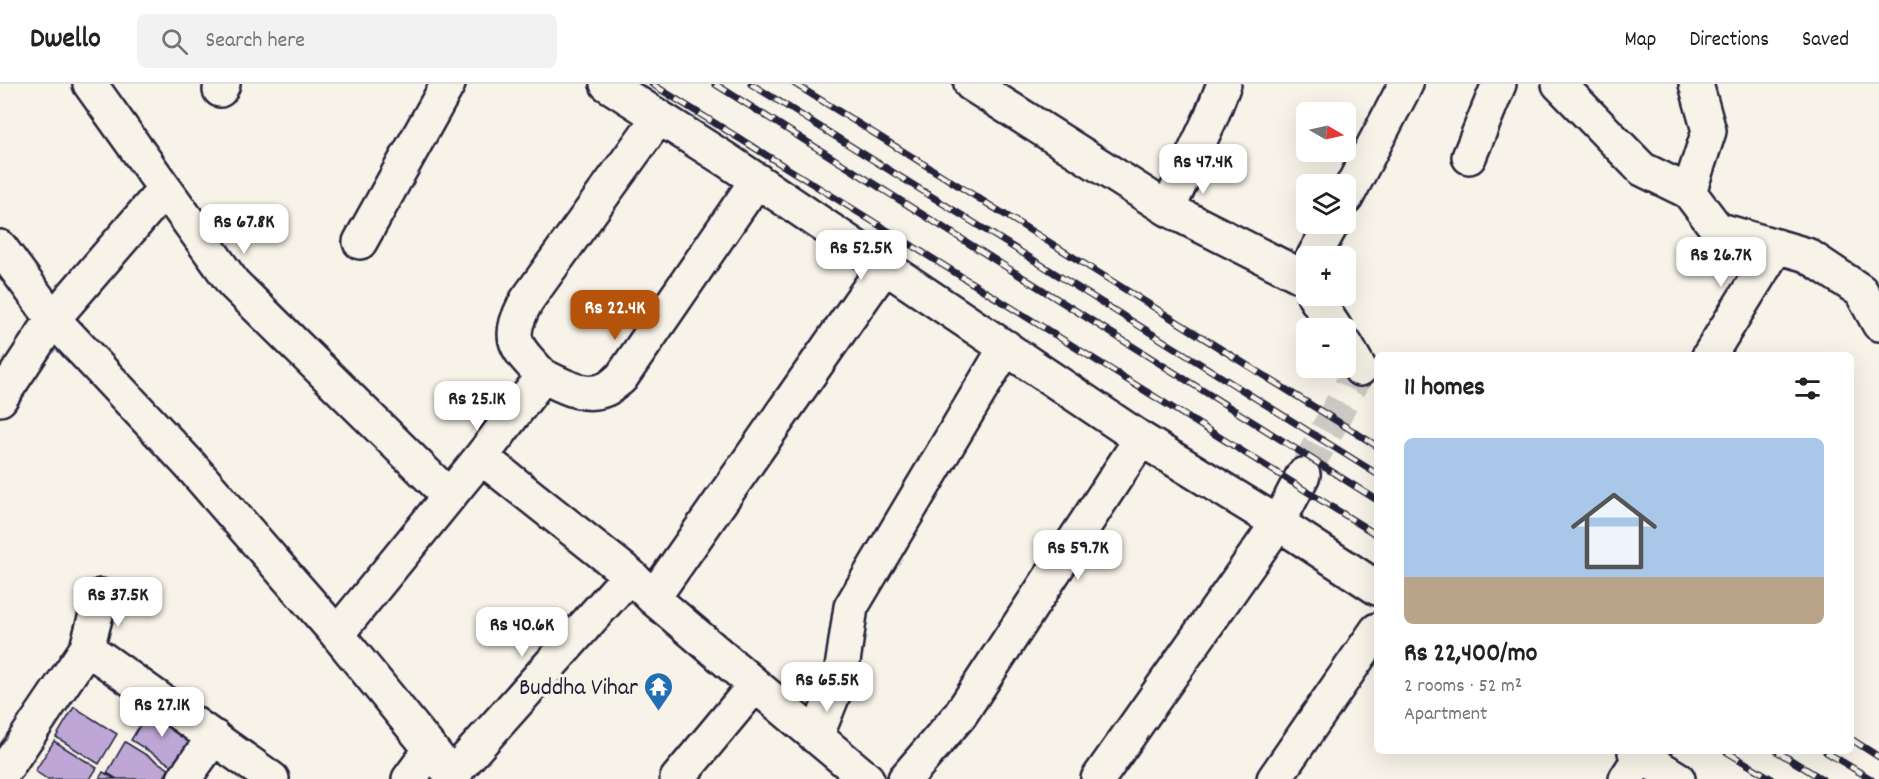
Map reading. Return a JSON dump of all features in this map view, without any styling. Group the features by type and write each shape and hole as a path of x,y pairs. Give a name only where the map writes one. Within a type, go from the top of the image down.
{"street":[{"path":"90,84 233,284 449,496"},
{"path":"360,242 448,84"},
{"path":"607,84 757,180 1141,439 1278,523 1374,586"},
{"path":"971,84 1168,209 1296,270"},
{"path":"1168,209 1224,84"},
{"path":"1356,179 1406,84"},
{"path":"1469,157 1499,84"},
{"path":"1559,84 1642,169 1689,192 1718,229 1807,255 1861,291 1879,324"},
{"path":"1689,192 1709,130 1696,84"},
{"path":"659,117 527,300 518,316 514,333 518,349 543,376 573,391 590,393 606,389 621,378 757,180"},
{"path":"0,399 53,319 165,189"},
{"path":"1711,352 1777,246"},
{"path":"0,247 53,319 189,464 337,634 454,777 630,575"},
{"path":"653,598 885,266"},
{"path":"816,737 841,675 850,607 1006,347"},
{"path":"337,634 481,457 543,376"},
{"path":"905,779 960,715 1141,439"},
{"path":"481,457 630,575 754,686 867,779"},
{"path":"1098,779 1278,523 1303,475"},
{"path":"0,777 87,648 101,596"},
{"path":"1274,779 1374,634"},
{"path":"87,648 272,779"},
{"path":"677,779 754,686"},
{"path":"184,779 214,737"},
{"path":"409,779 431,749"},
{"path":"1634,762 1678,779"}],"building":[{"path":"74,707 117,734 99,764 56,737"},
{"path":"149,710 193,737 174,767 131,740"},
{"path":"54,741 97,768 90,779 47,779 35,771"},
{"path":"125,742 169,769 163,779 117,779 107,773"},
{"path":"103,772 115,779 99,779"}],"tunnel":[{"path":"1303,475 1360,369"}],"railway":[{"path":"652,84 1374,533"},
{"path":"715,84 1374,498"},
{"path":"751,84 1374,472"},
{"path":"795,84 1374,444"},
{"path":"1854,741 1879,757"},
{"path":"1730,754 1772,779"},
{"path":"1781,754 1822,779"},
{"path":"1829,754 1871,779"}],"place":[{"name":"Buddha Vihar","path":"659,712"}]}
